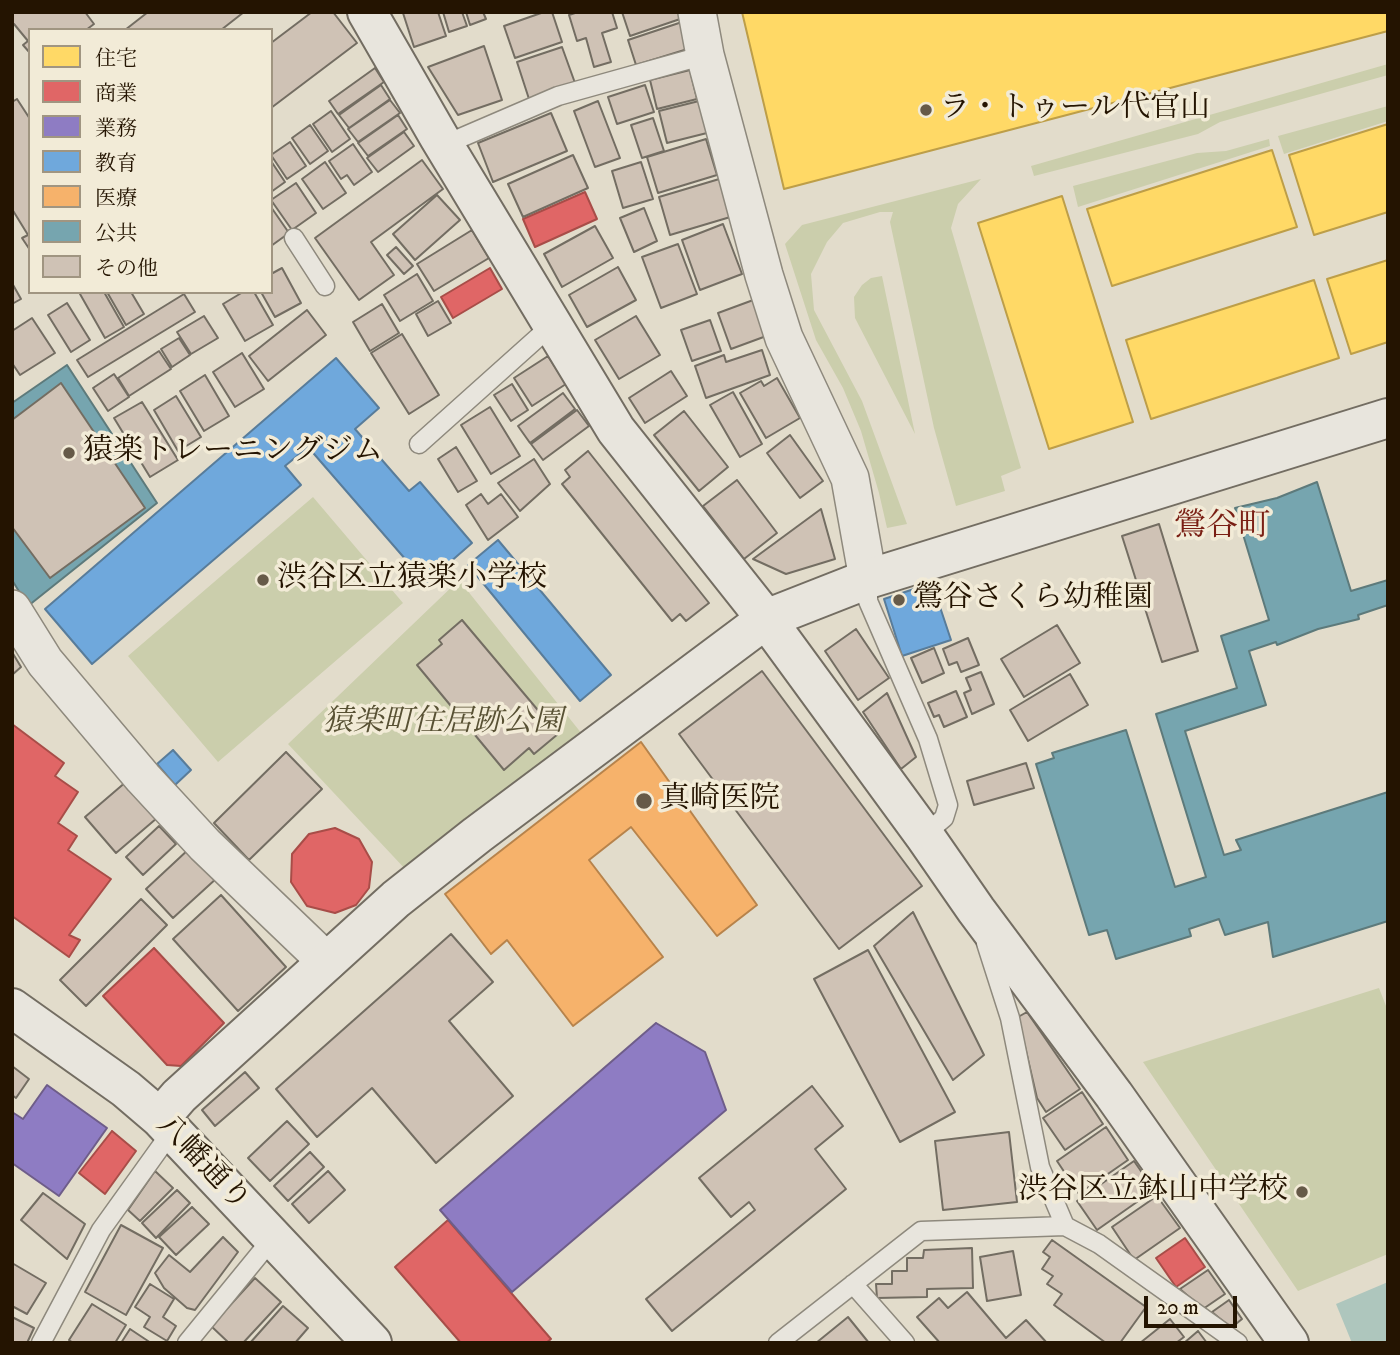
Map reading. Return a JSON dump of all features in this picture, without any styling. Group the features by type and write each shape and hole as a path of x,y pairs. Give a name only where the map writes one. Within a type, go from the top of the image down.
{"street":[{"path":"368,12 444,145 616,430 766,619 976,910 1114,1094 1289,1343"},
{"path":"697,12 705,55 760,263 784,338 850,478 868,579"},
{"path":"166,1124 179,1096 396,899 766,619 868,579 1388,418"},
{"path":"12,609 45,662 143,778 205,845 327,962"},
{"name":"八幡通り","path":"12,1007 126,1089 166,1124 372,1343"}],"lane":[{"path":"444,145 558,96 705,55"},
{"path":"294,238 325,286"},
{"path":"419,444 553,324"},
{"path":"868,579 868,601 928,739 948,805 944,818 924,835"},
{"path":"976,910 1010,1018 1040,1167 1065,1226"},
{"path":"41,1343 102,1230 166,1124"},
{"path":"778,1343 921,1231 1065,1226 1099,1244 1238,1343"},
{"path":"187,1343 272,1239"},
{"path":"853,1284 905,1343"}],"green space":[{"path":"1388,64 1388,75 1220,122 1198,134 1034,176 1031,166"},
{"path":"1388,106 1388,121 1284,154 1278,136"},
{"path":"1269,139 1270,146 1078,207 1073,186 1197,153 1226,151"},
{"path":"981,179 958,204 951,228 1021,468 1001,476 1005,491 956,506 934,428 890,222 893,212 880,212 843,223 827,242 811,274 814,310 862,401 907,524 887,528 861,431 843,388 816,340 785,244 802,225"},
{"path":"882,276 915,434 855,318 854,297 871,278"},
{"path":"313,497 403,603 218,762 128,656"},
{"name":"猿楽町住居跡公園","path":"459,580 582,734 407,871 288,744"},
{"name":"渋谷区立鉢山中学校","path":"1379,988 1388,1011 1388,1254 1298,1291 1143,1062"}],"shaded area":[{"path":"1388,1282 1388,1340 1382,1343 1352,1343 1336,1304"}],"building: 住宅":[{"name":"ラ・トゥール代官山","path":"742,12 1388,12 1388,31 784,189"},
{"path":"1388,124 1388,212 1314,235 1289,155"},
{"path":"1272,150 1297,227 1112,286 1087,209"},
{"path":"1062,196 1133,422 1049,449 978,223"},
{"path":"1388,260 1388,342 1351,354 1327,279"},
{"path":"1314,280 1339,358 1151,419 1126,340"}],"building: 商業":[{"path":"585,192 597,219 535,247 523,219"},
{"path":"490,268 502,289 453,318 441,297"},
{"path":"12,724 64,763 55,776 78,792 58,823 77,836 68,850 111,879 69,935 80,940 69,957 12,916"},
{"path":"335,828 359,839 372,862 369,888 356,905 335,913 307,906 291,882 292,854 309,834"},
{"path":"154,948 224,1023 181,1066 167,1065 103,996"},
{"path":"112,1131 136,1151 105,1194 79,1173"},
{"path":"448,1220 551,1339 546,1343 461,1343 395,1267"},
{"path":"1185,1238 1205,1267 1176,1287 1156,1258"}],"building: 業務":[{"path":"656,1023 705,1052 726,1110 512,1292 440,1210"},
{"path":"47,1085 107,1128 59,1196 12,1163 12,1112 23,1119"}],"building: 教育":[{"name":"渋谷区立猿楽小学校","path":"336,358 379,408 355,429 409,491 420,482 472,543 426,583 308,447 285,466 301,485 92,664 45,609"},
{"path":"498,540 611,675 580,701 468,565"},
{"path":"932,583 951,640 902,656 884,599"},
{"path":"173,750 191,770 175,785 157,764"}],"building: 医療":[{"path":"641,742 757,905 717,936 631,827 589,860 663,957 573,1026 507,940 491,954 445,894"}],"building: 公共":[{"name":"猿楽トレーニングジム","path":"67,365 157,503 28,606 12,580 12,403"},
{"path":"1317,482 1351,591 1388,580 1388,605 1358,615 1359,619 1249,651 1266,705 1185,731 1224,855 1241,850 1236,840 1388,792 1388,921 1273,957 1268,922 1225,935 1219,919 1189,929 1191,936 1116,959 1107,930 1089,935 1036,764 1054,758 1052,753 1126,730 1175,887 1206,877 1156,714 1237,688 1221,636 1269,620 1235,508 1277,498"}],"building: その他":[{"path":"12,12 85,12 94,24 89,28 28,28 28,41 14,24 12,26"},
{"path":"148,12 244,12 224,28 128,28"},
{"path":"312,12 333,12 357,43 273,106 273,41"},
{"path":"438,12 446,36 414,47 403,13"},
{"path":"443,12 462,12 467,26 449,32"},
{"path":"466,12 483,12 486,19 470,25"},
{"path":"544,12 552,12 562,42 515,58 504,26"},
{"path":"578,12 612,12 617,28 602,33 611,62 594,67 586,38 577,41 569,15"},
{"path":"622,12 687,12 689,16 630,36"},
{"path":"685,21 694,47 636,65 628,40"},
{"path":"484,46 502,100 458,115 428,67"},
{"path":"562,47 575,83 529,99 517,62"},
{"path":"375,68 384,82 338,114 329,101"},
{"path":"690,70 697,99 657,109 650,80"},
{"path":"381,85 390,99 349,128 339,115"},
{"path":"645,85 654,112 617,124 608,97"},
{"path":"17,99 28,116 28,235 12,209 12,102"},
{"path":"390,100 400,113 358,142 348,129"},
{"path":"598,101 620,158 595,167 574,111"},
{"path":"699,101 707,133 667,143 659,111"},
{"path":"331,111 350,139 332,152 313,124"},
{"path":"551,113 567,151 493,182 478,143"},
{"path":"398,115 407,129 368,156 358,143"},
{"path":"653,118 664,151 642,158 631,125"},
{"path":"310,125 328,151 310,164 292,138"},
{"path":"404,132 414,146 378,172 367,158"},
{"path":"706,139 717,175 658,193 647,157"},
{"path":"290,142 306,166 287,179 273,158 273,154"},
{"path":"353,144 372,172 354,185 347,175 341,179 329,161"},
{"path":"573,155 588,188 523,217 508,184"},
{"path":"422,160 443,189 371,242 394,275 359,300 315,238"},
{"path":"325,162 346,193 323,209 302,179"},
{"path":"641,162 653,199 623,208 612,171"},
{"path":"273,164 285,182 273,191"},
{"path":"726,177 737,215 670,235 659,197"},
{"path":"296,183 316,213 292,230 273,203 273,199"},
{"path":"437,195 460,220 415,260 393,234"},
{"path":"644,208 657,241 634,252 620,218"},
{"path":"273,210 289,233 273,245"},
{"path":"723,224 742,274 700,290 682,240"},
{"path":"595,226 613,258 562,287 544,254"},
{"path":"472,230 489,258 434,291 417,264"},
{"path":"28,235 28,247 22,238"},
{"path":"678,244 697,294 661,308 642,257"},
{"path":"396,247 413,266 404,274 387,255"},
{"path":"618,267 636,300 587,327 569,295"},
{"path":"282,268 301,303 275,317 262,294 273,294 273,273"},
{"path":"417,274 433,301 400,321 384,295"},
{"path":"12,283 21,299 12,304"},
{"path":"80,294 105,294 124,327 105,338"},
{"path":"108,294 132,294 144,314 126,325"},
{"path":"184,294 195,312 88,377 77,360"},
{"path":"240,294 255,294 273,325 245,341 223,304"},
{"path":"756,299 769,335 731,349 718,313"},
{"path":"438,301 451,323 428,336 416,314"},
{"path":"67,303 90,340 71,352 48,315"},
{"path":"382,304 399,333 370,351 353,322"},
{"path":"307,310 326,335 268,381 249,356"},
{"path":"204,316 218,338 191,354 177,332"},
{"path":"636,316 660,355 619,379 595,340"},
{"path":"32,318 55,353 20,375 12,363 12,331"},
{"path":"710,320 721,351 692,361 681,330"},
{"path":"402,334 439,395 409,414 371,353"},
{"path":"179,338 190,355 172,367 161,349"},
{"path":"762,350 770,375 706,398 695,366 724,355 726,362"},
{"path":"159,351 171,369 129,396 118,378"},
{"path":"242,353 264,389 235,407 213,372"},
{"path":"548,356 566,384 532,406 514,378"},
{"path":"671,371 687,396 645,423 629,398"},
{"path":"114,374 129,397 108,411 93,388"},
{"path":"205,375 229,416 204,431 180,391"},
{"path":"777,378 800,418 766,438 740,393 761,381 764,386"},
{"name":"猿楽トレーニングジム","path":"61,383 145,508 50,578 12,527 12,420"},
{"path":"512,384 528,410 511,421 494,395"},
{"path":"733,392 762,444 740,457 710,405"},
{"path":"563,393 575,409 530,443 518,426"},
{"path":"176,396 201,437 178,451 154,410"},
{"path":"142,402 178,460 150,477 114,418"},
{"path":"490,407 520,456 491,474 461,425"},
{"path":"577,410 589,426 543,460 531,444"},
{"path":"684,411 728,467 699,491 654,435"},
{"path":"790,435 823,481 800,498 767,453"},
{"path":"456,447 477,481 458,492 438,459"},
{"path":"588,451 709,603 686,621 680,614 672,621 562,484 570,477 565,470"},
{"path":"534,459 550,484 520,511 498,483"},
{"path":"737,480 777,533 744,559 703,506"},
{"path":"481,494 488,504 501,494 518,517 488,540 466,505"},
{"path":"821,509 835,559 786,574 753,559"},
{"path":"1159,524 1198,651 1162,662 1122,536"},
{"path":"462,620 558,734 534,754 529,748 504,770 417,665 442,644 439,640"},
{"path":"1057,625 1080,663 1024,697 1001,659"},
{"path":"856,629 889,678 858,700 825,651"},
{"path":"968,638 979,665 961,672 957,662 949,665 943,649"},
{"path":"934,648 944,673 922,683 911,658"},
{"path":"12,652 21,667 12,675"},
{"path":"762,671 922,886 839,949 679,734"},
{"path":"981,672 994,704 972,714 964,693 971,690 966,678"},
{"path":"1070,674 1088,705 1028,741 1010,710"},
{"path":"956,691 967,717 944,727 939,715 934,717 928,703"},
{"path":"887,693 916,757 901,769 863,712"},
{"path":"286,752 322,789 249,860 214,823"},
{"path":"1026,763 1034,788 974,805 967,781"},
{"path":"127,781 157,818 116,853 85,817"},
{"path":"159,826 176,844 143,875 126,857"},
{"path":"190,848 218,877 173,918 146,889"},
{"path":"221,895 286,967 238,1011 173,939"},
{"path":"141,899 167,925 86,1006 60,980"},
{"path":"913,912 984,1055 953,1080 874,946"},
{"path":"451,934 493,982 449,1021 513,1096 436,1163 372,1088 317,1137 276,1089"},
{"path":"868,950 955,1112 900,1142 814,979"},
{"path":"1027,1012 1080,1089 1046,1112 1037,1098 1018,1017"},
{"path":"12,1066 29,1079 16,1098 12,1095"},
{"path":"245,1072 259,1088 215,1126 202,1110"},
{"path":"812,1086 843,1126 815,1149 846,1189 672,1331 646,1299 755,1210 749,1202 731,1217 699,1178"},
{"path":"1082,1092 1103,1124 1065,1150 1043,1118"},
{"path":"287,1121 309,1144 270,1181 248,1158"},
{"path":"1106,1127 1128,1160 1079,1194 1057,1161"},
{"path":"1009,1132 1017,1202 943,1210 935,1141"},
{"path":"310,1152 324,1167 288,1201 274,1186"},
{"path":"1134,1161 1154,1190 1097,1230 1077,1201"},
{"path":"155,1171 173,1188 140,1221 128,1210"},
{"path":"328,1171 345,1190 309,1223 292,1204"},
{"path":"177,1190 190,1203 156,1238 142,1223"},
{"path":"43,1193 85,1224 67,1259 21,1220"},
{"path":"1157,1196 1180,1228 1134,1260 1112,1227"},
{"path":"192,1207 209,1224 176,1255 159,1237"},
{"path":"121,1225 163,1248 126,1315 85,1292"},
{"path":"223,1237 238,1252 195,1310 187,1308 164,1288 155,1273 169,1255 190,1272"},
{"path":"1052,1240 1146,1307 1120,1343 1106,1343 1054,1305 1062,1294 1047,1284 1053,1276 1042,1269 1050,1257 1043,1252"},
{"path":"972,1248 973,1288 927,1289 927,1297 877,1298 876,1284 892,1284 892,1271 907,1271 907,1258 923,1258 924,1250"},
{"path":"1013,1251 1021,1295 987,1301 980,1257"},
{"path":"12,1263 46,1283 27,1314 12,1306"},
{"path":"1208,1270 1225,1294 1203,1309 1180,1289"},
{"path":"255,1278 281,1302 243,1343 229,1343 211,1326"},
{"path":"150,1284 174,1299 163,1317 176,1326 167,1341 144,1327 150,1317 135,1307"},
{"path":"967,1292 1006,1338 1026,1320 1047,1343 940,1343 917,1317 939,1298 948,1308"},
{"path":"1229,1300 1242,1319 1231,1328 1212,1312"},
{"path":"92,1304 126,1325 115,1343 73,1343 69,1340"},
{"path":"283,1306 308,1328 295,1343 250,1343"},
{"path":"12,1317 34,1328 27,1343 12,1343"},
{"path":"848,1317 869,1343 816,1343"},
{"path":"1170,1319 1184,1337 1176,1343 1140,1343"},
{"path":"130,1329 151,1343 121,1343"},
{"path":"1198,1331 1207,1343 1184,1343"}],"place":[{"name":"ラ・トゥール代官山","path":"926,110"},
{"name":"猿楽トレーニングジム","path":"69,453"},
{"name":"渋谷区立猿楽小学校","path":"263,580"},
{"name":"鶯谷さくら幼稚園","path":"899,600"},
{"name":"真崎医院","path":"644,801"},
{"name":"渋谷区立鉢山中学校","path":"1302,1192"}],"district":[{"name":"鶯谷町","path":"1222,528"}]}
